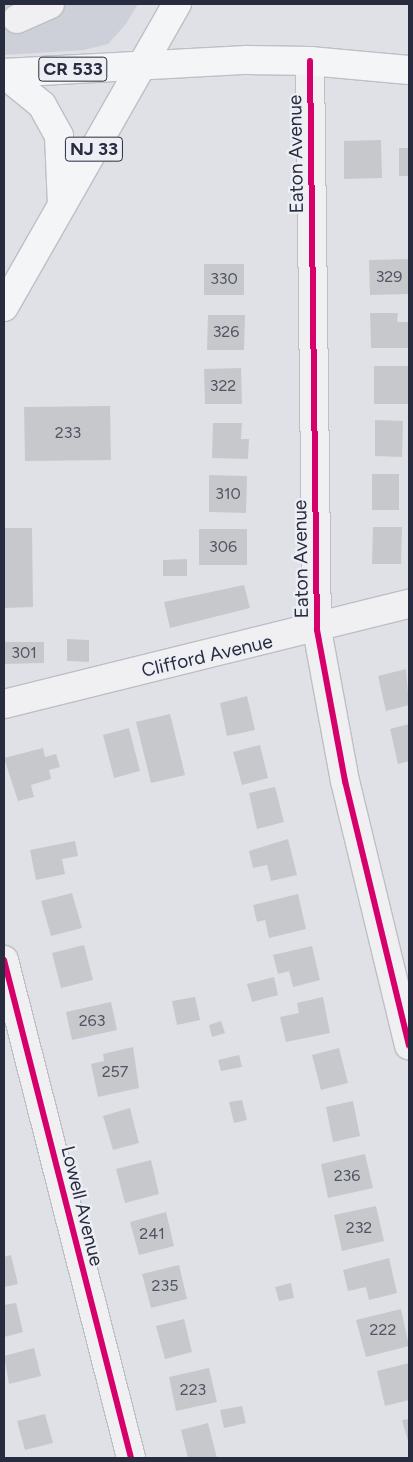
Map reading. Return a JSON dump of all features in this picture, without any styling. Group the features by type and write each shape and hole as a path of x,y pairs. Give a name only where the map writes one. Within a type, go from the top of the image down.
{"main road":[{"name":"NJ 33","path":"4,307 177,4"},
{"name":"CR 533","path":"4,74 142,65 310,61 409,70"},
{"path":"4,74 42,105 58,136 62,205"}],"street":[{"path":"17,20 50,4"},
{"name":"Eaton Avenue","path":"310,61 317,630 345,781 409,1045"},
{"name":"Clifford Avenue","path":"4,704 317,630 409,604"},
{"name":"Lowell Avenue","path":"4,960 131,1458"}],"shaded area":[{"path":"4,4 138,4 126,24 108,44 84,50 4,55"}],"building":[{"path":"381,140 382,178 344,179 344,141"},
{"path":"399,148 409,148 409,176 399,176"},
{"path":"409,259 409,294 370,295 369,260"},
{"path":"204,264 244,264 244,295 204,295"},
{"path":"370,313 398,313 397,322 409,322 409,348 371,348"},
{"path":"208,315 245,315 244,350 207,350"},
{"path":"374,366 409,366 409,404 374,404"},
{"path":"241,368 242,404 205,404 204,369"},
{"path":"110,406 111,460 25,461 24,407"},
{"path":"375,420 403,421 402,457 375,456"},
{"path":"213,423 242,423 241,439 249,439 248,459 212,458"},
{"path":"372,474 399,474 399,510 372,510"},
{"path":"209,475 247,476 246,513 209,512"},
{"path":"373,527 402,527 401,564 372,564"},
{"path":"4,528 32,528 33,607 4,608"},
{"path":"199,529 247,529 247,565 199,565"},
{"path":"187,559 187,576 163,576 163,560"},
{"path":"244,585 250,608 170,628 164,602"},
{"path":"67,639 89,640 89,662 67,661"},
{"path":"4,642 44,642 44,663 4,664"},
{"path":"406,669 409,705 386,711 378,676"},
{"path":"247,696 255,730 227,736 220,703"},
{"path":"170,714 185,775 151,783 136,722"},
{"path":"409,724 409,761 398,764 390,729"},
{"path":"129,728 140,771 114,778 103,735"},
{"path":"260,745 268,778 242,785 233,752"},
{"path":"43,748 45,757 56,754 60,767 49,770 51,779 31,785 34,797 18,801 4,758"},
{"path":"275,787 284,822 257,829 249,793"},
{"path":"288,839 297,875 271,881 267,865 253,868 249,851"},
{"path":"75,841 78,856 62,859 65,874 36,880 30,850"},
{"path":"72,893 82,928 51,936 41,901"},
{"path":"298,894 306,929 269,938 265,920 257,922 253,905"},
{"path":"84,945 93,980 61,988 52,953"},
{"path":"312,946 320,980 293,987 289,971 278,974 273,955"},
{"path":"274,977 278,995 252,1002 247,984"},
{"path":"195,997 200,1020 177,1025 172,1001"},
{"path":"323,997 330,1033 286,1042 280,1017 299,1013 297,1003"},
{"path":"111,1002 117,1030 72,1040 66,1012"},
{"path":"221,1021 225,1033 212,1037 209,1025"},
{"path":"133,1047 139,1088 98,1097 91,1064 104,1061 103,1054"},
{"path":"339,1048 348,1083 321,1090 312,1055"},
{"path":"239,1055 242,1067 221,1071 218,1060"},
{"path":"242,1100 247,1120 234,1123 229,1102"},
{"path":"353,1101 360,1136 333,1142 326,1107"},
{"path":"130,1108 139,1143 113,1150 103,1116"},
{"path":"365,1154 373,1188 328,1198 321,1164"},
{"path":"151,1160 159,1194 125,1203 116,1169"},
{"path":"376,1206 384,1241 342,1251 334,1215"},
{"path":"166,1212 174,1246 139,1255 130,1222"},
{"path":"11,1255 18,1284 4,1287 4,1257"},
{"path":"389,1258 397,1293 369,1300 366,1287 348,1291 343,1270"},
{"path":"179,1265 187,1299 151,1308 142,1274"},
{"path":"291,1283 294,1298 279,1301 275,1287"},
{"path":"16,1303 23,1332 4,1337 4,1305"},
{"path":"401,1309 409,1346 366,1357 356,1320"},
{"path":"184,1319 192,1352 165,1359 156,1326"},
{"path":"34,1348 41,1376 9,1384 4,1356"},
{"path":"409,1363 409,1400 385,1406 377,1371"},
{"path":"209,1368 217,1402 176,1411 169,1377"},
{"path":"242,1406 246,1423 224,1428 220,1410"},
{"path":"45,1414 53,1443 25,1450 17,1421"},
{"path":"409,1419 409,1445 402,1420"},
{"path":"208,1423 217,1458 188,1458 181,1430"}],"cycle path":[{"path":"310,61 317,630 345,781 409,1045"},
{"path":"4,960 131,1458"}]}
